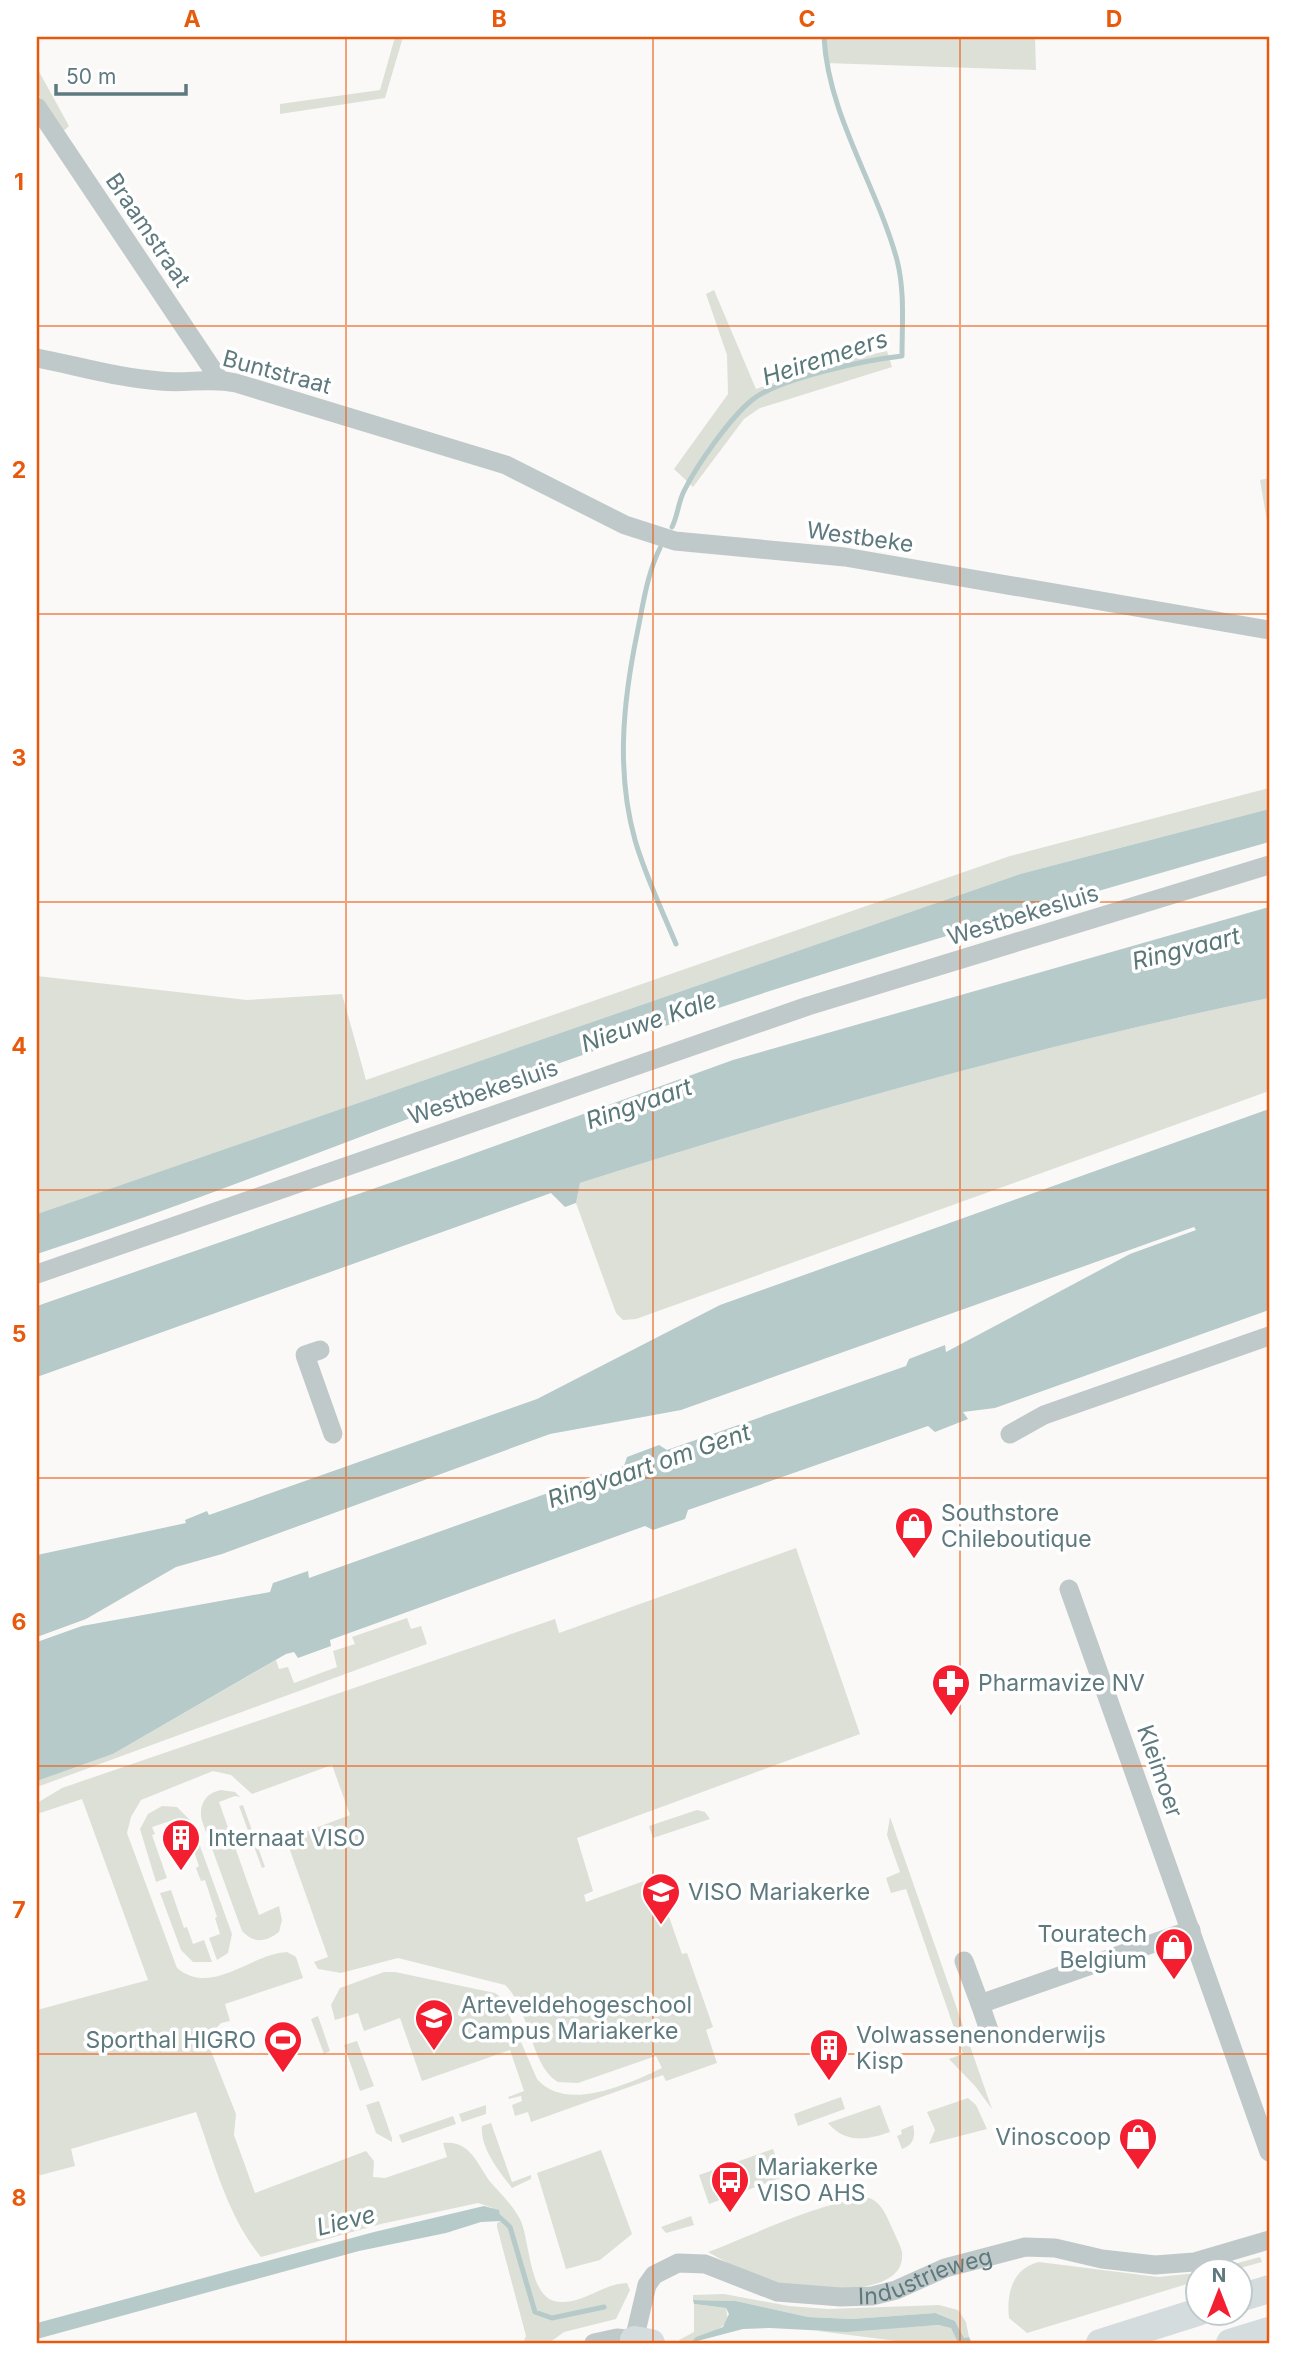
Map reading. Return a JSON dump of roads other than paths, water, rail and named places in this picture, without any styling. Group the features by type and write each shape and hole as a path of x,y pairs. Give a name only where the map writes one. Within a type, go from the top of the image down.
{"highway":[{"path":"1100,2343 1184,2316"},
{"path":"1230,2343 1269,2331"}],"street":[{"name":"Braamstraat","path":"37,107 219,379"},
{"name":"Buntstraat","path":"37,358 156,381 219,379 459,450"},
{"name":"Westbeke","path":"459,450 506,465 625,525 675,541 845,557 1269,630"},
{"name":"Westbekesluis","path":"37,1273 808,1006 1269,865"},
{"path":"1010,1434 1044,1415 1269,1336"},
{"path":"307,1363 333,1434"},
{"name":"Kleimoer","path":"1069,1588 1269,2152"},
{"path":"980,2004 1191,1930"},
{"path":"964,1961 990,2033"},
{"name":"Industrieweg","path":"641,2342 647,2286 654,2275 678,2263 705,2264 777,2292 841,2297 872,2296 896,2290 945,2268 1025,2247 1055,2248 1102,2259 1155,2265 1194,2262 1269,2240"},
{"path":"594,2343 617,2338 641,2342"}],"water":[{"name":"Nieuwe Kale","path":"1269,809 1269,842 1008,917 748,998 577,1057 173,1207 37,1254 37,1214 1020,874"},
{"name":"Ringvaart","path":"1269,907 1269,998 1008,1059 836,1105 665,1156 580,1183 576,1203 565,1207 551,1193 37,1377 37,1306 733,1060"},
{"name":"Ringvaart om Gent","path":"1269,1109 1269,1310 995,1408 963,1412 968,1419 935,1432 928,1426 688,1510 685,1519 653,1530 645,1526 330,1640 331,1646 298,1658 294,1652 286,1654 113,1754 37,1781 37,1642 82,1626 270,1592 273,1583 308,1571 309,1578 624,1466 627,1457 659,1445 667,1450 906,1366 909,1359 945,1345 946,1352 1130,1254 1196,1230 1194,1227 681,1410 550,1434 222,1554 176,1567 86,1619 37,1637 37,1555 186,1523 185,1520 207,1511 209,1515 537,1399 720,1305"},
{"path":"484,2206 499,2210 501,2221 481,2222 446,2233 359,2251 37,2339 37,2323 374,2232"},
{"path":"693,2300 736,2301 808,2317 852,2319 936,2313 955,2321 964,2338 969,2337 971,2341 958,2343 951,2328 939,2325 846,2332 743,2329 690,2343 696,2337 723,2327 729,2314 726,2308 694,2304"}],"waterway":[{"name":"Heiremeers","path":"672,527 682,495 697,468 724,430 752,400 802,377 867,361 902,356 900,272 878,205 834,94 824,37"},
{"name":"Heiremeers","path":"660,548 643,601 628,685 624,737 625,789 635,840 676,944"},
{"name":"Lieve","path":"497,2215 510,2227 535,2312 552,2318 604,2307"}],"place":[{"name":"Southstore Chileboutique","path":"914,1560"},
{"name":"Pharmavize NV","path":"951,1717"},
{"name":"Internaat VISO","path":"181,1872"},
{"name":"VISO Mariakerke","path":"661,1926"},
{"name":"Touratech Belgium","path":"1174,1981"},
{"name":"Arteveldehogeschool Campus Mariakerke","path":"434,2052"},
{"name":"Sporthal HIGRO","path":"283,2074"},
{"name":"Volwassenenonderwijs Kisp","path":"829,2082"},
{"name":"Vinoscoop","path":"1138,2171"},
{"name":"Mariakerke VISO AHS","path":"730,2214"}]}
